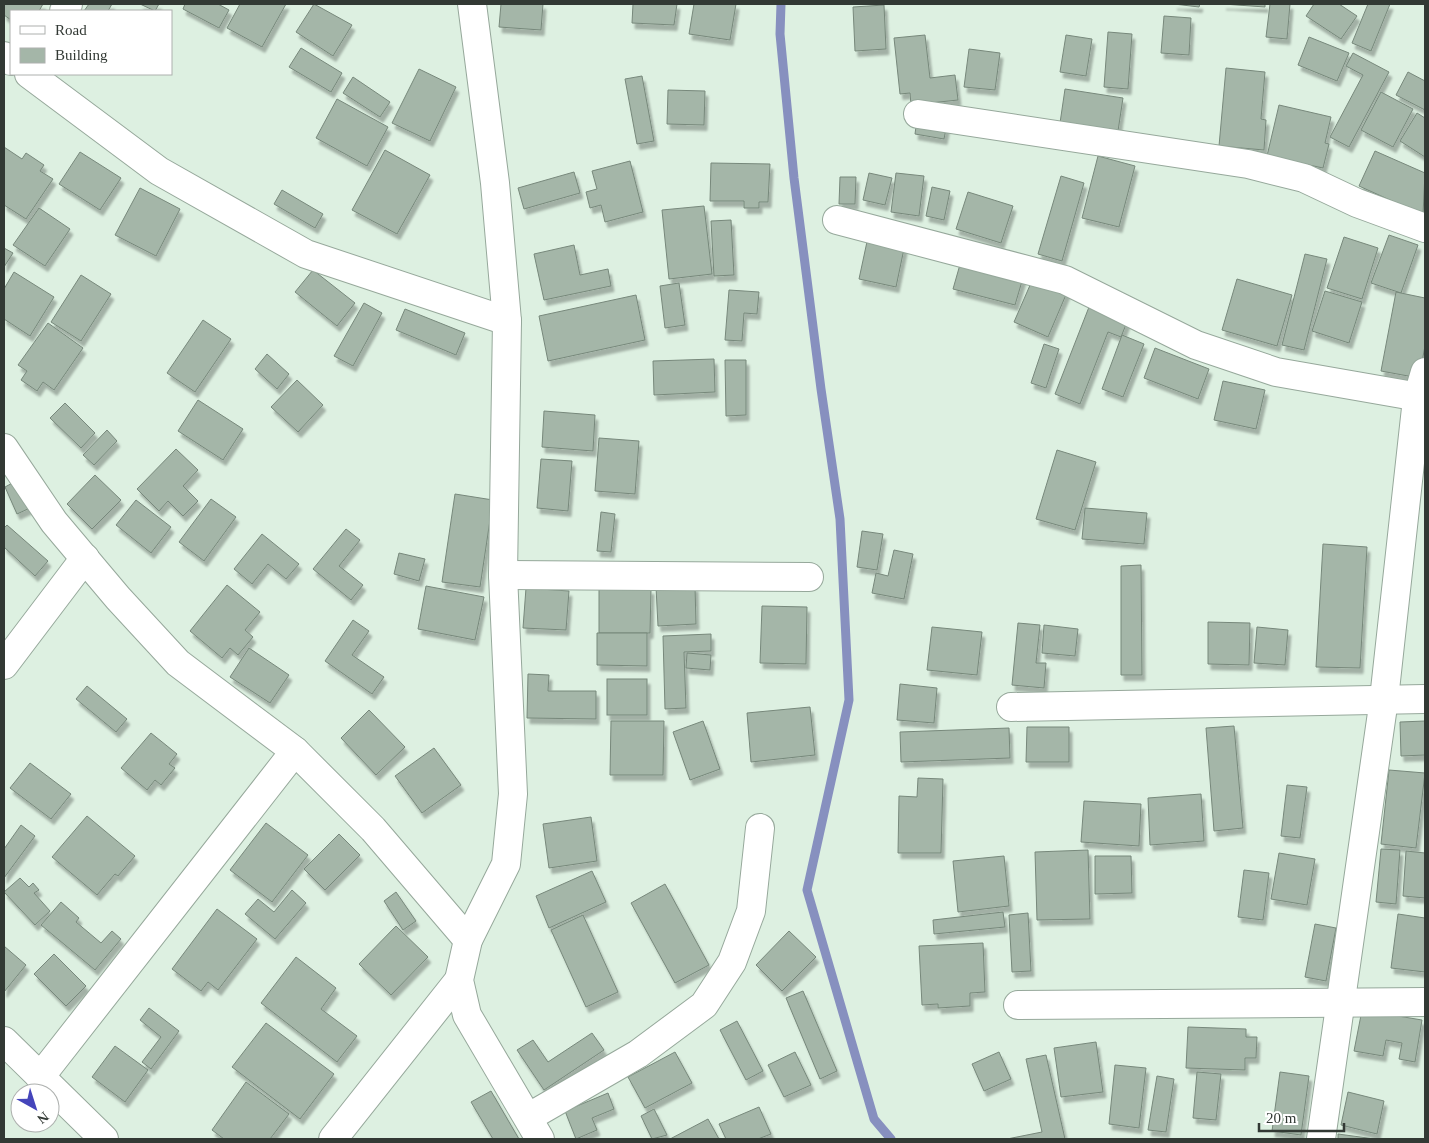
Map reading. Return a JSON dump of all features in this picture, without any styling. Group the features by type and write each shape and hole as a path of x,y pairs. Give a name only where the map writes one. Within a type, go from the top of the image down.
{"street":[{"path":"472,4 495,183 508,320 502,575 513,794 506,864 468,940 460,980 468,1016 535,1128 704,1005 732,962 751,911 760,828"},
{"path":"32,75 159,171 306,254 508,320"},
{"path":"918,114 1248,164 1304,178 1357,203 1425,228"},
{"path":"836,220 1065,280 1196,345 1276,372 1421,399"},
{"path":"1321,1139 1384,699 1425,372"},
{"path":"4,448 54,522 178,663 295,751 374,829 468,940"},
{"path":"4,666 85,558"},
{"path":"502,575 810,577"},
{"path":"1012,707 1425,699"},
{"path":"40,1077 295,751"},
{"path":"333,1139 460,980"},
{"path":"1018,1005 1425,1002"},
{"path":"4,1041 40,1077 91,1135"}],"building":[{"path":"4,4 43,4 40,10 10,10 10,19 4,15"},
{"path":"89,4 112,4 109,10 85,10"},
{"path":"140,4 159,4 156,10"},
{"path":"185,4 218,4 229,10 219,28 183,9"},
{"path":"240,4 286,4 262,47 227,28"},
{"path":"314,4 352,25 333,56 296,32"},
{"path":"501,4 543,4 541,30 499,27"},
{"path":"633,4 677,4 674,25 632,23"},
{"path":"694,4 736,4 730,40 689,34"},
{"path":"1174,4 1200,4 1199,7"},
{"path":"1223,4 1265,4 1265,7"},
{"path":"1270,4 1290,4 1287,39 1266,37"},
{"path":"1314,4 1339,4 1357,16 1341,39 1306,16"},
{"path":"1368,4 1390,4 1371,51 1352,43"},
{"path":"884,5 886,49 855,51 853,7"},
{"path":"1164,16 1191,18 1189,55 1161,53"},
{"path":"1108,32 1132,34 1128,89 1104,87"},
{"path":"925,35 930,78 955,75 958,100 911,105 910,93 900,94 894,38"},
{"path":"1066,35 1092,39 1086,76 1060,72"},
{"path":"1309,37 1349,53 1337,81 1298,65"},
{"path":"301,48 342,73 331,92 289,67"},
{"path":"969,49 1000,53 995,90 964,87"},
{"path":"1353,53 1389,72 1349,147 1330,137 1363,75 1346,66"},
{"path":"1226,68 1265,72 1261,119 1266,120 1264,150 1219,146"},
{"path":"419,69 456,87 430,141 392,123"},
{"path":"1408,72 1425,81 1425,110 1396,95"},
{"path":"642,76 654,141 637,144 625,79"},
{"path":"353,77 390,102 380,117 343,93"},
{"path":"1065,89 1123,98 1118,131 1060,123"},
{"path":"668,90 705,91 704,125 667,124"},
{"path":"1381,92 1413,109 1393,147 1361,130"},
{"path":"337,99 388,127 367,166 316,138"},
{"path":"1279,105 1331,117 1325,143 1329,144 1323,168 1267,156"},
{"path":"1417,113 1425,118 1425,157 1400,141"},
{"path":"917,119 947,124 944,139 915,134"},
{"path":"4,147 22,159 26,153 44,165 40,171 53,179 26,219 4,205"},
{"path":"385,150 430,175 397,234 352,210"},
{"path":"1375,151 1425,173 1423,215 1359,186"},
{"path":"80,152 121,178 100,210 59,184"},
{"path":"1098,156 1135,166 1119,227 1082,218"},
{"path":"630,161 643,212 605,222 601,205 590,208 586,192 597,189 592,171"},
{"path":"711,163 770,164 768,202 759,202 759,208 744,208 744,201 710,201"},
{"path":"574,172 580,193 524,209 518,188"},
{"path":"869,173 892,178 885,205 863,200"},
{"path":"896,173 924,176 919,216 891,212"},
{"path":"1061,176 1084,183 1062,261 1038,254"},
{"path":"840,177 856,177 855,204 839,204"},
{"path":"932,187 950,191 944,220 926,216"},
{"path":"140,188 180,209 156,256 115,235"},
{"path":"282,190 323,214 315,228 274,204"},
{"path":"968,192 1013,206 1001,243 956,229"},
{"path":"704,206 712,274 669,279 662,210"},
{"path":"39,208 70,229 45,266 13,245"},
{"path":"731,220 734,275 714,276 711,221"},
{"path":"1389,235 1418,245 1401,293 1371,283"},
{"path":"868,237 905,244 896,287 859,279"},
{"path":"1344,237 1378,248 1362,299 1327,288"},
{"path":"574,245 580,275 608,269 611,286 544,300 534,254"},
{"path":"4,248 13,253 4,267"},
{"path":"963,254 1025,271 1015,305 953,289"},
{"path":"1305,254 1327,259 1304,350 1282,345"},
{"path":"313,270 355,303 337,326 295,292"},
{"path":"14,272 54,297 30,336 4,319 4,289"},
{"path":"81,275 111,294 81,341 51,322"},
{"path":"1034,276 1068,290 1048,337 1014,322"},
{"path":"1237,279 1292,295 1277,346 1222,330"},
{"path":"679,283 685,325 665,328 660,286"},
{"path":"729,290 759,292 757,314 744,313 742,341 725,340"},
{"path":"1325,291 1362,302 1349,343 1312,331"},
{"path":"1396,292 1425,298 1425,346 1419,378 1381,371"},
{"path":"636,295 645,340 548,361 539,316"},
{"path":"364,303 382,313 353,366 334,356"},
{"path":"1089,307 1127,322 1121,337 1108,332 1080,404 1055,394"},
{"path":"405,309 465,333 456,355 396,330"},
{"path":"203,320 231,339 195,392 167,373"},
{"path":"48,323 83,348 54,390 43,382 37,391 21,380 27,371 18,365"},
{"path":"1122,335 1144,344 1123,397 1102,389"},
{"path":"1044,344 1059,349 1046,388 1031,383"},
{"path":"1155,348 1209,369 1198,399 1144,378"},
{"path":"267,354 289,374 277,389 255,369"},
{"path":"714,359 715,392 654,395 653,361"},
{"path":"725,360 746,360 746,415 726,416"},
{"path":"297,380 323,405 298,432 271,407"},
{"path":"1223,381 1265,390 1256,429 1214,420"},
{"path":"198,400 243,429 223,460 178,431"},
{"path":"65,403 95,433 81,448 50,418"},
{"path":"544,411 595,415 593,451 542,447"},
{"path":"107,430 117,441 94,465 83,455"},
{"path":"599,438 639,441 635,494 595,491"},
{"path":"176,449 198,470 183,486 198,501 183,516 168,501 159,511 137,489"},
{"path":"1057,450 1096,462 1075,530 1036,519"},
{"path":"541,459 572,461 568,511 537,508"},
{"path":"95,475 121,500 92,529 67,504"},
{"path":"18,480 30,508 17,514 5,487"},
{"path":"455,494 493,500 480,587 442,582"},
{"path":"211,499 236,517 204,561 179,542"},
{"path":"136,500 171,527 151,553 116,525"},
{"path":"1085,508 1147,513 1144,544 1082,539"},
{"path":"601,512 615,514 611,552 597,551"},
{"path":"7,525 48,561 35,576 4,547 4,528"},
{"path":"346,529 360,540 339,566 363,585 351,600 313,569"},
{"path":"862,531 883,534 877,570 857,567"},
{"path":"262,534 299,564 286,579 268,564 252,584 234,569"},
{"path":"1323,544 1367,547 1360,668 1316,667"},
{"path":"894,550 913,554 904,599 872,593 876,573 888,576"},
{"path":"399,553 425,559 419,581 394,574"},
{"path":"1141,565 1142,675 1121,675 1121,566"},
{"path":"227,585 260,612 245,630 253,637 238,655 230,648 222,658 190,631"},
{"path":"426,586 484,597 475,640 418,629"},
{"path":"695,586 696,624 658,626 656,587"},
{"path":"526,588 569,591 566,630 523,628"},
{"path":"599,588 651,589 650,633 599,633"},
{"path":"762,606 807,607 806,664 760,663"},
{"path":"353,620 369,631 352,655 384,677 372,694 325,661"},
{"path":"1208,622 1250,623 1249,665 1208,664"},
{"path":"1018,623 1040,625 1036,663 1046,663 1044,688 1012,685"},
{"path":"1044,625 1078,629 1075,656 1042,653"},
{"path":"932,627 982,632 977,675 927,670"},
{"path":"1257,627 1288,630 1285,665 1254,663"},
{"path":"597,633 647,633 647,666 597,665"},
{"path":"711,634 711,651 684,652 686,708 665,709 663,636"},
{"path":"249,648 289,675 270,703 230,677"},
{"path":"687,653 711,655 710,670 686,668"},
{"path":"528,674 549,675 548,691 596,691 596,719 527,718"},
{"path":"607,679 647,679 647,715 607,715"},
{"path":"900,684 937,688 934,723 897,720"},
{"path":"87,686 127,719 116,732 76,699"},
{"path":"810,707 815,755 751,762 747,713"},
{"path":"369,710 405,747 376,775 341,738"},
{"path":"611,721 664,721 663,775 610,775"},
{"path":"703,721 720,769 690,780 673,732"},
{"path":"1425,721 1425,755 1401,756 1400,722"},
{"path":"1234,726 1243,828 1214,831 1206,728"},
{"path":"1027,727 1069,727 1069,762 1026,762"},
{"path":"1009,728 1010,758 901,762 900,732"},
{"path":"151,733 177,754 169,764 175,768 161,785 155,780 147,790 121,768"},
{"path":"434,748 461,785 422,813 395,776"},
{"path":"30,763 71,794 51,819 10,788"},
{"path":"1389,770 1425,773 1416,848 1381,844"},
{"path":"918,778 943,779 941,853 898,853 899,796 917,797"},
{"path":"1287,785 1307,787 1300,838 1281,836"},
{"path":"1201,794 1204,841 1150,845 1148,798"},
{"path":"1084,801 1141,804 1139,846 1081,842"},
{"path":"87,816 135,856 118,876 115,874 97,895 52,857"},
{"path":"591,817 597,861 549,868 543,824"},
{"path":"266,823 308,855 272,902 230,870"},
{"path":"21,825 35,836 4,878 4,849"},
{"path":"339,834 360,855 325,890 304,869"},
{"path":"1381,849 1400,850 1396,904 1376,902"},
{"path":"1088,850 1090,919 1037,920 1035,852"},
{"path":"1406,851 1425,853 1425,898 1403,896"},
{"path":"1279,853 1315,859 1307,905 1271,899"},
{"path":"1004,856 1009,906 958,912 953,861"},
{"path":"1095,856 1131,856 1132,893 1095,894"},
{"path":"1244,870 1269,873 1263,920 1238,917"},
{"path":"592,871 606,902 549,928 536,896"},
{"path":"20,878 29,887 33,883 39,890 34,893 50,911 35,925 4,892"},
{"path":"665,884 709,965 675,983 631,903"},
{"path":"292,890 306,903 275,939 245,914 258,899 274,912"},
{"path":"396,892 416,921 403,930 384,901"},
{"path":"61,902 79,918 76,922 101,943 112,931 121,939 95,970 41,925"},
{"path":"217,909 257,939 218,990 208,982 201,991 172,969"},
{"path":"1003,912 1005,927 934,934 933,920"},
{"path":"1028,913 1031,971 1012,972 1009,915"},
{"path":"1398,914 1425,918 1425,972 1391,968"},
{"path":"583,915 618,992 586,1007 551,930"},
{"path":"1315,924 1336,928 1326,981 1305,977"},
{"path":"396,926 428,957 391,995 359,964"},
{"path":"789,931 816,957 782,991 756,965"},
{"path":"983,943 985,992 970,993 970,1006 938,1008 938,1004 922,1005 919,946"},
{"path":"4,946 26,965 4,992"},
{"path":"54,954 86,986 66,1006 34,974"},
{"path":"296,957 336,988 321,1009 357,1036 337,1062 261,1003"},
{"path":"803,991 837,1071 820,1079 786,998"},
{"path":"149,1008 179,1031 151,1069 142,1062 161,1037 140,1020"},
{"path":"1362,1010 1422,1020 1415,1062 1399,1059 1402,1043 1386,1040 1383,1056 1354,1051"},
{"path":"737,1021 763,1071 746,1080 720,1030"},
{"path":"266,1023 334,1074 300,1119 232,1067"},
{"path":"1188,1027 1246,1029 1246,1037 1257,1037 1256,1058 1245,1058 1245,1070 1186,1068"},
{"path":"592,1033 604,1050 544,1090 517,1050 533,1040 548,1062"},
{"path":"1096,1042 1103,1092 1061,1097 1054,1048"},
{"path":"115,1046 148,1070 125,1102 92,1077"},
{"path":"675,1052 692,1083 645,1108 628,1077"},
{"path":"795,1052 811,1085 784,1097 768,1065"},
{"path":"999,1052 1011,1079 984,1091 972,1064"},
{"path":"1046,1055 1065,1139 1007,1139 1042,1132 1026,1059"},
{"path":"1115,1065 1146,1068 1139,1128 1109,1124"},
{"path":"1197,1072 1221,1074 1216,1120 1193,1118"},
{"path":"1280,1072 1309,1076 1301,1135 1272,1131"},
{"path":"1157,1076 1174,1079 1166,1132 1148,1130"},
{"path":"246,1082 289,1114 270,1139 224,1139 212,1130"},
{"path":"491,1091 519,1139 493,1139 471,1102"},
{"path":"1348,1092 1384,1101 1377,1134 1341,1125"},
{"path":"608,1093 614,1109 592,1118 597,1130 576,1139 565,1111"},
{"path":"759,1107 771,1134 758,1139 726,1139 719,1124"},
{"path":"654,1109 667,1135 652,1139 641,1116"},
{"path":"708,1119 719,1139 670,1139"},
{"path":"1338,1134 1375,1139 1338,1139"}],"waterway":[{"path":"781,4 780,34 794,178 840,519 849,700 807,890 874,1119 891,1139"}]}
